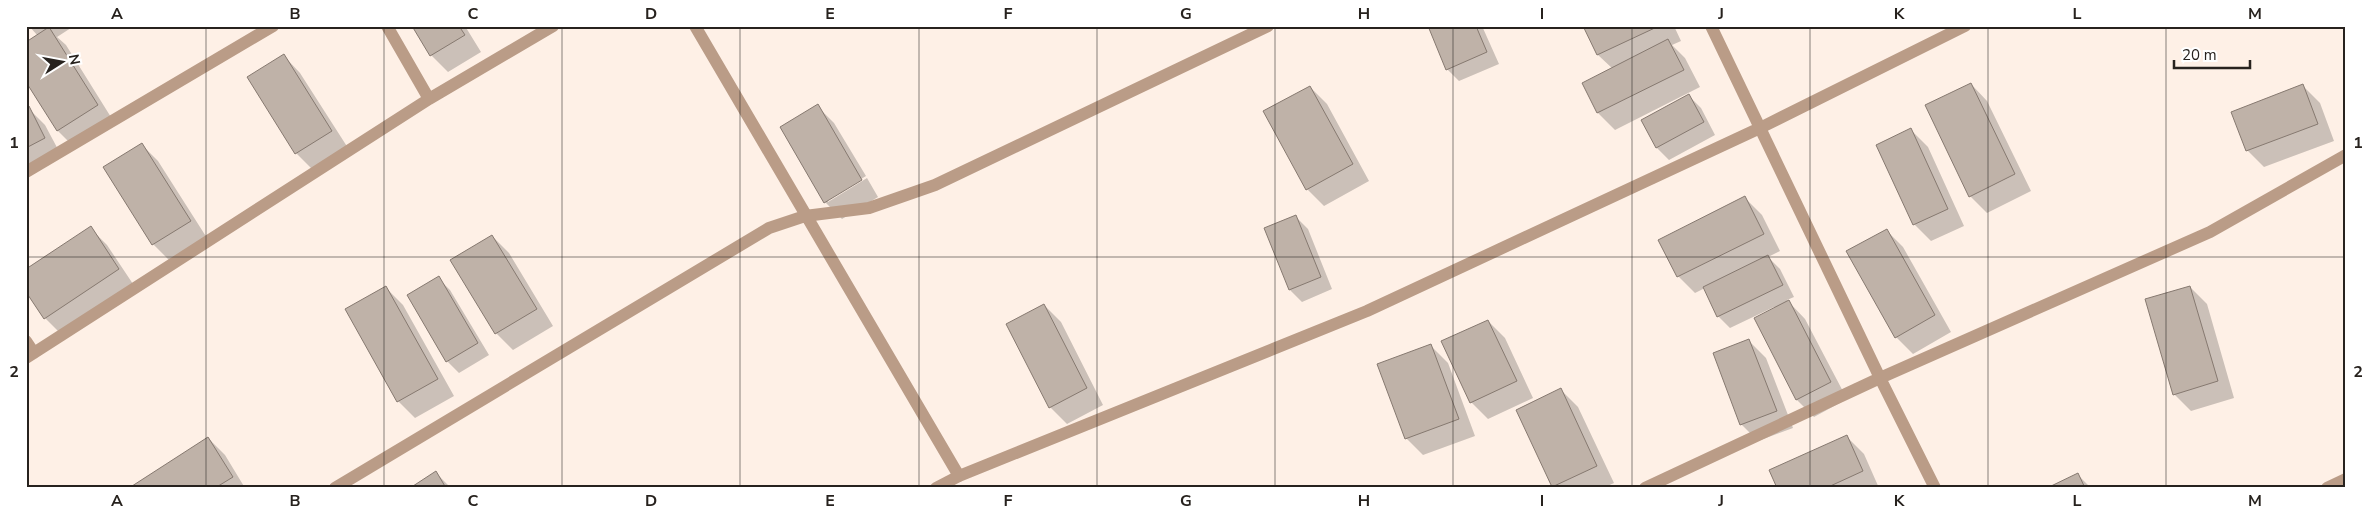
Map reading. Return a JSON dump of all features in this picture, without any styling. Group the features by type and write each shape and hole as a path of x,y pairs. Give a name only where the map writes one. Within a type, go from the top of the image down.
{"street":[{"path":"26,172 274,26"},
{"path":"387,26 429,99"},
{"path":"26,341 30,355 429,99 554,26"},
{"path":"695,26 959,476"},
{"path":"335,488 769,228 805,216 869,208 935,185 1268,26"},
{"path":"1710,26 1880,378 1936,488"},
{"path":"936,488 959,476 1367,311 1760,128 1965,26"},
{"path":"1645,488 1880,378 2210,232 2346,155"},
{"path":"2327,488 2346,479"}],"building":[{"path":"412,26 459,26 465,35 430,56"},
{"path":"1428,26 1476,26 1487,52 1446,70"},
{"path":"1583,26 1659,26 1597,55"},
{"path":"49,27 98,105 57,131 26,82 26,42"},
{"path":"1668,39 1684,70 1597,113 1582,83"},
{"path":"284,54 332,131 295,154 247,77"},
{"path":"1971,83 2015,174 1969,197 1925,105"},
{"path":"2303,84 2318,124 2246,151 2231,112"},
{"path":"1310,86 1353,164 1306,190 1263,111"},
{"path":"1689,94 1704,122 1656,148 1641,120"},
{"path":"818,104 862,180 824,203 780,127"},
{"path":"29,106 45,138 26,148 26,107"},
{"path":"1911,128 1948,209 1913,225 1876,145"},
{"path":"142,143 191,221 152,245 103,167"},
{"path":"1745,196 1764,234 1677,277 1658,240"},
{"path":"1296,215 1321,277 1289,290 1264,228"},
{"path":"91,226 119,269 44,319 26,292 26,269"},
{"path":"1887,229 1935,315 1895,338 1846,251"},
{"path":"492,235 537,309 495,334 450,260"},
{"path":"1768,255 1783,285 1717,317 1703,287"},
{"path":"439,276 478,343 446,362 407,295"},
{"path":"386,286 438,379 397,402 345,309"},
{"path":"2190,286 2218,381 2173,395 2145,299"},
{"path":"1789,300 1831,382 1796,400 1754,318"},
{"path":"1044,304 1087,388 1049,408 1006,324"},
{"path":"1488,320 1517,381 1470,403 1441,341"},
{"path":"1749,339 1777,411 1740,425 1713,353"},
{"path":"1431,344 1459,419 1405,439 1377,364"},
{"path":"1561,388 1597,466 1552,487 1516,410"},
{"path":"1847,435 1863,471 1826,488 1777,488 1769,470"},
{"path":"208,437 233,477 215,488 129,488"},
{"path":"436,471 446,488 410,488"},
{"path":"2078,473 2085,488 2047,488"}]}
